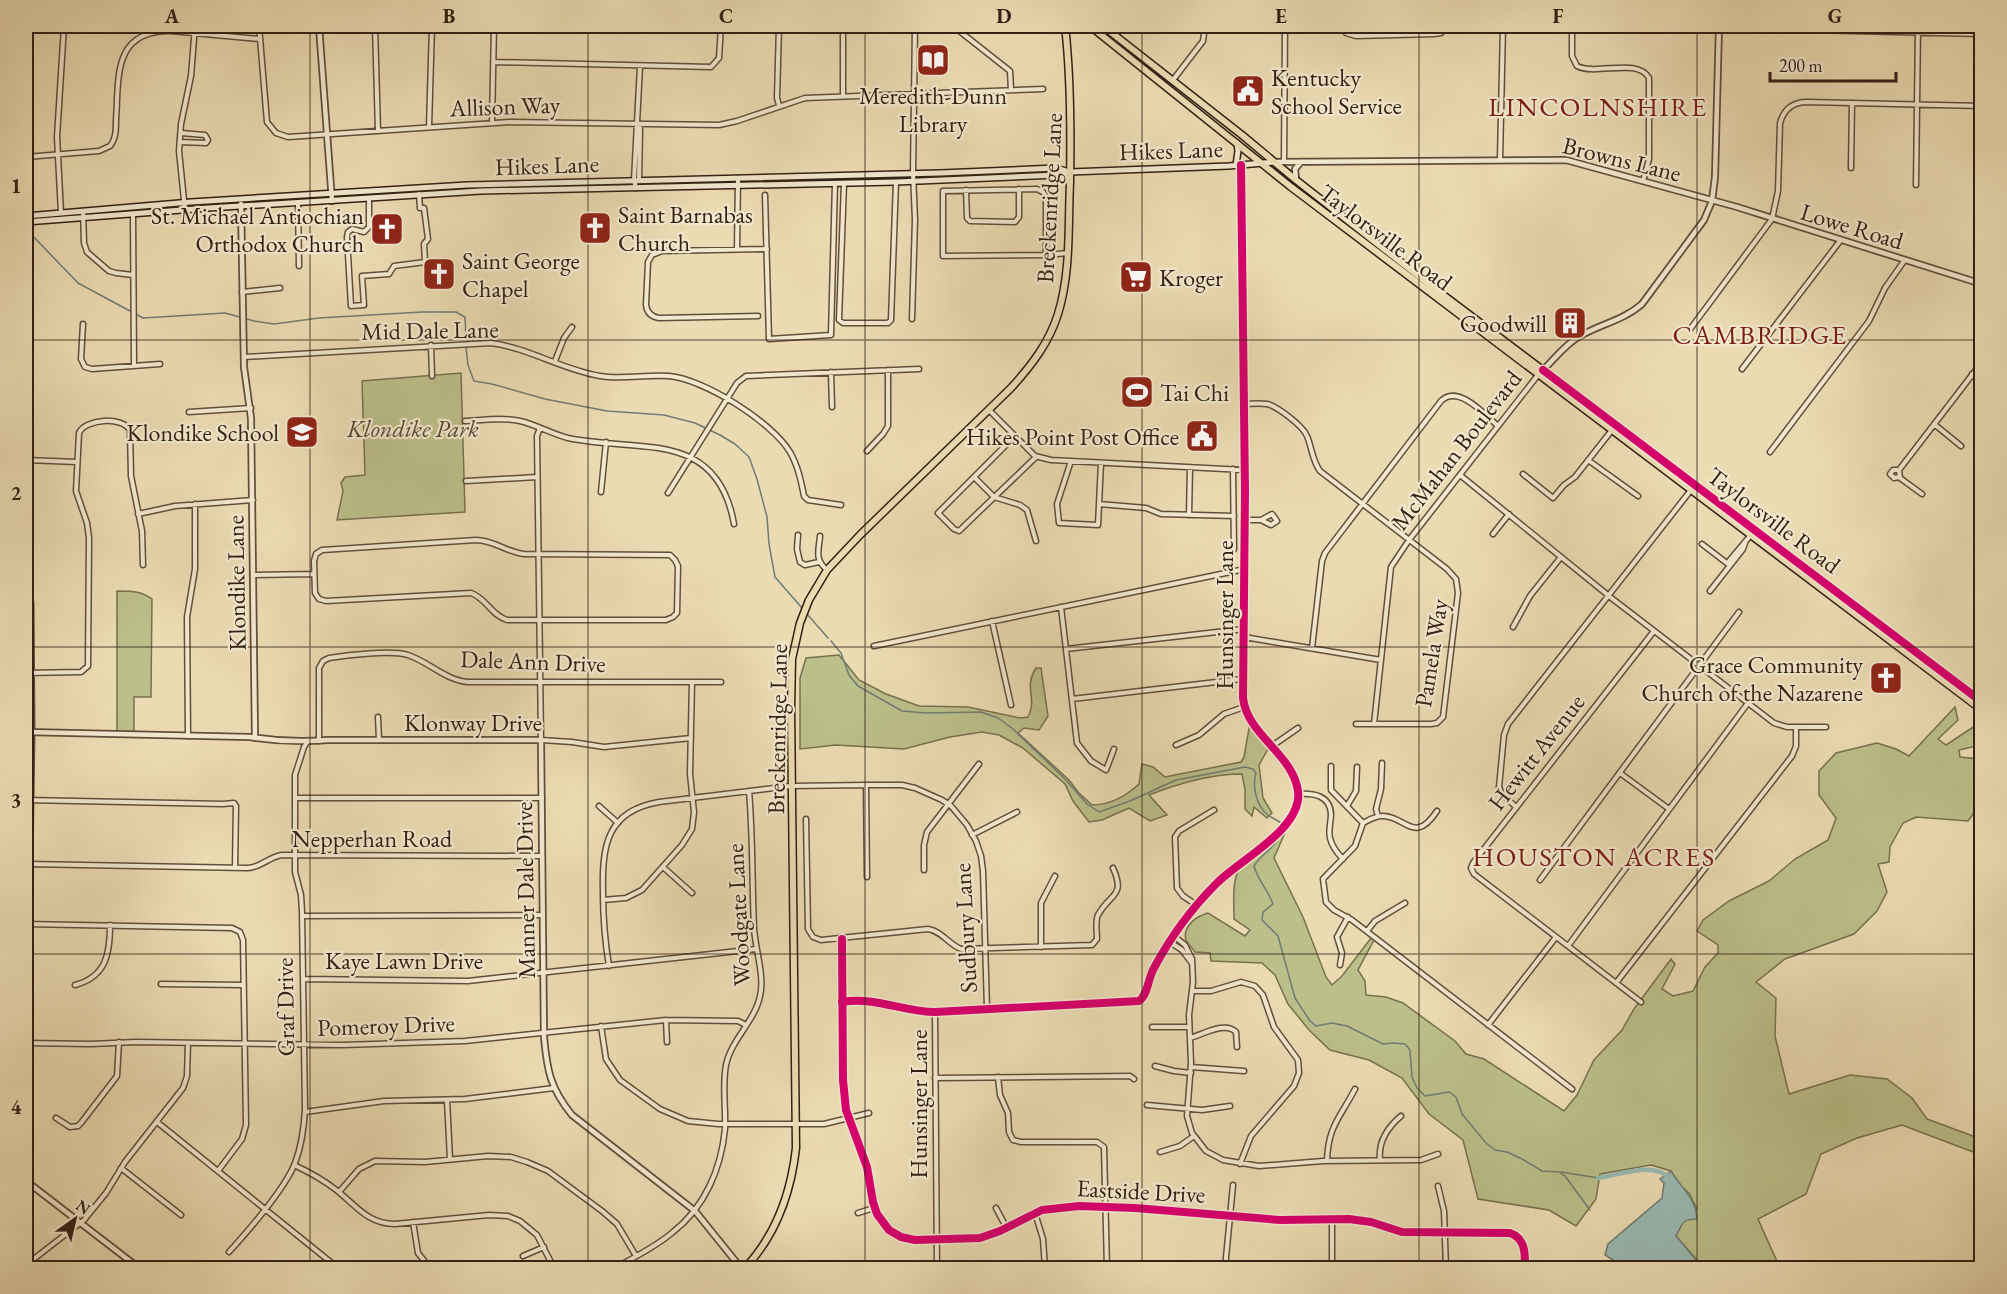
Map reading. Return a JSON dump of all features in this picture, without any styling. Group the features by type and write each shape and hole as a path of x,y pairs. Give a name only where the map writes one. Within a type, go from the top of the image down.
{"main road":[{"name":"Taylorsville Road","path":"1090,26 1291,187 1696,485 1982,702"},
{"name":"Taylorsville Road","path":"1103,26 1612,430 1982,710"},
{"name":"Breckenridge Lane","path":"743,1269 769,1236 787,1196 794,1162 796,1124 791,673 800,623 808,600 827,570 989,410 1027,369 1047,339 1061,302 1068,253 1071,98 1067,27"},
{"path":"1237,143 1238,165"},
{"name":"Hikes Lane","path":"26,216 331,192 505,187 637,180 896,182 1274,162"},
{"name":"Hikes Lane","path":"26,222 505,187 636,188 913,173 1056,168 1070,172"}],"street":[{"path":"61,220 57,154 64,26"},
{"path":"185,210 180,142 191,76 195,26"},
{"name":"Allison Way","path":"259,26 266,115 269,125 276,132 288,137 492,123 719,125 805,98 1043,89"},
{"path":"319,26 332,201"},
{"path":"375,26 378,131"},
{"path":"429,127 432,26"},
{"path":"492,123 494,26"},
{"path":"494,63 711,67 718,62 719,58 721,26"},
{"path":"779,26 777,98 779,105"},
{"path":"843,26 843,96"},
{"path":"912,319 915,242 913,173 915,26"},
{"path":"953,26 1010,71 1011,90"},
{"path":"1173,81 1203,41 1205,26"},
{"path":"1284,161 1286,26"},
{"path":"1340,26 1346,33 1356,36 1434,34 1441,33 1447,26"},
{"path":"1500,159 1503,26"},
{"path":"1572,26 1572,56 1577,66 1586,69 1634,68 1644,71 1649,78 1649,146 1643,181"},
{"path":"1916,185 1918,26"},
{"path":"1719,27 1982,34"},
{"name":"Browns Lane","path":"1274,162 1566,160 1712,201 1715,177 1719,27"},
{"path":"26,156 102,151 113,143 116,135 119,65 125,51 132,44 156,32 260,39"},
{"path":"636,188 640,129 638,124 640,66"},
{"path":"1691,328 1772,219 1778,191 1780,123 1785,112 1793,105 1802,102 1982,106"},
{"path":"1851,168 1852,103"},
{"path":"180,142 206,143 208,140 205,135 181,133"},
{"path":"1296,180 1294,169 1302,162"},
{"name":"Hunsinger Lane","path":"937,1269 935,1012 1143,998 1151,973 1174,936 1198,906 1228,872 1279,832 1294,814 1298,794 1292,775 1250,719 1244,707 1242,679 1245,520 1238,165"},
{"path":"943,180 943,256 1068,253"},
{"path":"737,249 738,182"},
{"path":"844,183 839,320 843,323 888,324 891,320 896,182"},
{"path":"765,195 769,339 831,335 835,183"},
{"path":"966,190 970,221 1015,222 1019,217 1019,189"},
{"path":"943,191 1037,189 1045,194 1046,255"},
{"path":"369,198 369,226 364,232 352,229 348,232 347,237 351,306 364,305 362,276 389,274 394,266 424,262 424,244 428,239 424,208 420,208 419,194"},
{"name":"Klondike Lane","path":"241,198 244,357 250,408 253,500 255,738"},
{"name":"Lowe Road","path":"1712,201 1982,284"},
{"name":"McMahan Boulevard","path":"1374,724 1391,567 1497,425 1541,372 1572,341 1631,314 1642,304 1698,230 1712,201"},
{"path":"297,203 299,266"},
{"path":"83,211 84,245 91,256 113,272 133,275"},
{"path":"133,214 134,366"},
{"path":"1742,369 1840,241"},
{"path":"758,316 659,318 652,316 646,308 648,262 652,255 663,251 766,249"},
{"path":"1770,452 1869,321 1885,288 1904,261"},
{"path":"242,292 280,288"},
{"path":"83,324 81,359 85,367 92,369 160,364"},
{"path":"555,361 564,338 572,327"},
{"name":"Mid Dale Lane","path":"244,357 491,343 518,348 602,377 682,378 706,387 768,427 785,444 796,466 804,496 808,500 841,505"},
{"path":"431,345 432,376"},
{"path":"1899,477 1899,470 1982,362"},
{"path":"668,493 737,383 746,376 919,369"},
{"path":"867,451 888,426 888,370"},
{"path":"831,372 832,407"},
{"path":"1972,374 1982,382"},
{"path":"1312,648 1323,559 1362,504 1445,397 1452,395 1461,397 1497,425"},
{"name":"Pamela Way","path":"1243,404 1273,406 1298,425 1307,435 1314,462 1320,471 1451,572 1458,586 1443,717 1435,724 1356,724"},
{"path":"189,412 250,408"},
{"path":"989,410 1036,457 1071,461 1244,470"},
{"path":"465,421 510,419 569,438 668,449 690,457 712,474 723,487 734,524"},
{"path":"26,673 81,672 87,669 89,662 88,527 77,495 77,462 79,433 84,426 91,423 117,421 126,424 131,432 131,476 143,544 143,565"},
{"path":"1934,424 1962,446"},
{"name":"Manner Dale Drive","path":"540,428 537,436 537,477 546,1061 554,1088 562,1102 578,1120 694,1211 743,1269"},
{"path":"1523,474 1553,498 1564,485 1575,477 1612,430"},
{"path":"1015,436 938,513 959,531 1036,457"},
{"path":"601,492 606,442"},
{"path":"26,460 77,462"},
{"path":"1588,460 1638,496"},
{"path":"1071,461 1057,504 1059,523 1098,525 1101,462"},
{"path":"1189,515 1190,467"},
{"path":"1233,470 1234,549"},
{"path":"1899,470 1893,470 1890,474 1894,478 1899,477 1922,494"},
{"path":"1460,475 1608,595 1774,723 1781,726 1826,728"},
{"path":"466,481 537,477"},
{"path":"974,477 994,497 1020,505 1027,510 1036,541"},
{"path":"1516,807 1502,794 1499,787 1506,728 1696,485"},
{"path":"138,514 167,507 253,500"},
{"path":"188,736 187,617 195,575 195,504"},
{"path":"1099,504 1146,508 1161,514 1234,516"},
{"path":"1493,534 1509,514"},
{"path":"1245,520 1262,520"},
{"path":"798,535 797,549 800,562 805,564 819,562"},
{"path":"820,536 819,562 827,570"},
{"path":"1710,591 1743,549 1744,543 1750,536"},
{"path":"476,540 490,542 509,552 538,554 667,554 672,556 678,566 677,613 670,620 503,619 492,611 480,597 466,592 323,601 315,593 315,557 320,551 327,549 476,540"},
{"path":"1702,544 1729,565"},
{"path":"1513,627 1530,596 1561,557"},
{"path":"874,646 1245,569"},
{"path":"254,574 314,574"},
{"path":"26,579 31,603 32,673 26,889"},
{"path":"1061,607 1076,736 1083,753 1095,765 1106,770 1114,749"},
{"path":"1540,880 1740,612"},
{"path":"992,621 1011,705"},
{"path":"1066,649 1244,629"},
{"name":"Hewitt Avenue","path":"1641,1002 1472,870 1473,863 1654,631"},
{"path":"1244,637 1381,660"},
{"name":"Dale Ann Drive","path":"319,741 319,668 323,661 329,658 399,653 411,656 462,681 721,682"},
{"path":"1072,699 1242,679"},
{"path":"603,900 622,899 635,895 663,867 687,839 692,829 694,812 690,774 692,682"},
{"path":"1568,946 1748,704"},
{"path":"1176,745 1199,735 1224,714 1244,707"},
{"path":"378,717 379,740"},
{"path":"1616,982 1792,756 1795,749 1796,727"},
{"path":"1272,746 1298,729"},
{"path":"26,732 255,738"},
{"name":"Klonway Drive","path":"255,738 308,741 541,740 609,747 691,738"},
{"name":"Graf Drive","path":"229,1252 283,1185 294,1166 303,1138 305,1112 302,916 301,894 295,872 295,798 297,767 308,741"},
{"path":"1378,816 1376,809 1381,789 1382,763"},
{"path":"924,870 926,835 978,764"},
{"path":"1331,766 1331,790 1364,823"},
{"path":"1347,806 1356,791 1357,767"},
{"path":"1620,773 1670,809"},
{"path":"866,784 867,877"},
{"name":"Sudbury Lane","path":"609,966 603,900 604,850 618,823 632,811 645,804 791,786 896,784 930,793 948,804 967,825 979,849 983,865 987,1010"},
{"name":"Woodgate Lane","path":"615,1269 673,1233 694,1211 709,1188 721,1155 725,1124 727,1063 730,1051 758,1005 761,993 756,949 749,791"},
{"path":"1298,794 1313,793 1327,802 1331,816 1331,841 1334,849 1343,859"},
{"path":"295,798 542,798"},
{"path":"28,800 234,803 236,806 235,868"},
{"path":"599,806 618,823"},
{"path":"1198,906 1180,893 1176,885 1175,837 1179,831 1215,810"},
{"path":"1437,811 1424,826 1416,828 1389,817 1378,816 1364,823 1356,846 1323,879 1326,902 1572,1089"},
{"path":"972,835 1017,812"},
{"path":"806,819 807,926 814,938 821,940 930,929 940,933 958,948 985,950 1092,945 1096,941 1097,917 1119,888 1113,868"},
{"name":"Nepperhan Road","path":"28,864 253,868 275,856 295,855 542,856"},
{"path":"663,867 692,893"},
{"path":"1041,947 1041,903 1055,876"},
{"path":"1367,931 1375,921 1405,903"},
{"path":"302,916 542,915"},
{"path":"1340,965 1342,953 1337,937 1348,917"},
{"path":"26,924 232,928 240,932 243,940 245,1130 237,1148 218,1171"},
{"path":"75,985 89,980 104,963 109,949 110,926"},
{"path":"1174,936 1189,950 1192,963 1189,1027 1191,1070 1187,1108 1188,1123 1202,1148 1213,1156 1240,1164 1268,1166 1327,1161 1421,1160 1438,1154"},
{"path":"1488,1025 1556,937"},
{"name":"Eastside Drive","path":"842,939 844,1087 849,1118 867,1167 874,1208 882,1223 897,1235 911,1240 980,1238 1035,1213 1064,1207 1106,1207 1280,1220 1361,1220 1402,1232 1510,1233 1517,1236 1523,1246 1525,1269"},
{"path":"1170,942 1182,950 1192,963"},
{"name":"Kaye Lawn Drive","path":"303,979 468,981 756,949"},
{"path":"1192,991 1211,991 1241,982 1255,986 1263,995 1274,1027 1298,1059 1299,1073 1294,1086 1251,1136 1240,1164"},
{"path":"161,984 243,985"},
{"path":"843,1002 875,1002 935,1012"},
{"path":"666,1020 668,1042"},
{"name":"Pomeroy Drive","path":"26,1043 304,1045 449,1042 666,1020 738,1021 746,1025"},
{"path":"601,1026 606,1059 614,1072 625,1084 674,1116 701,1123 824,1124 869,1113"},
{"path":"1152,1027 1189,1027"},
{"path":"1190,1038 1228,1027 1236,1032 1237,1047"},
{"path":"56,1118 70,1127 81,1123 117,1076 119,1042"},
{"path":"26,1265 81,1223 106,1193 121,1168 185,1085 188,1043"},
{"path":"1155,1066 1174,1071 1244,1071"},
{"path":"935,1078 1130,1076 1134,1078"},
{"path":"998,1077 1000,1095 1008,1113 1009,1132 1013,1140 1102,1144 1105,1150 1107,1269"},
{"path":"305,1112 384,1101 447,1100 554,1088"},
{"path":"1327,1161 1329,1137 1334,1124 1355,1089"},
{"path":"447,1100 450,1159"},
{"path":"1147,1105 1213,1110 1230,1106"},
{"path":"1380,1160 1379,1152 1385,1135 1401,1116"},
{"path":"156,1122 338,1269"},
{"path":"1160,1152 1180,1146 1194,1136"},
{"path":"339,1192 359,1169 370,1162 511,1157 539,1167 609,1217 624,1233 636,1256"},
{"path":"294,1166 320,1178 361,1213 375,1221 387,1224 489,1215 508,1216 528,1226 537,1235 554,1269"},
{"path":"121,1168 181,1215"},
{"path":"26,1180 139,1269"},
{"path":"1226,1269 1233,1185"},
{"path":"1438,1186 1444,1203 1446,1269"},
{"path":"858,1213 874,1208"},
{"path":"996,1208 1006,1227"},
{"path":"1035,1213 1043,1239 1045,1269"},
{"path":"1332,1219 1332,1269"},
{"path":"413,1222 418,1253 430,1269"},
{"path":"523,1256 544,1247"}],"green space":[{"name":"Klondike Park","path":"461,373 465,512 337,520 343,491 341,483 345,477 365,475 362,381"},
{"path":"117,591 140,593 152,599 151,697 134,697 134,733 117,732"},
{"path":"839,655 859,680 886,694 919,706 968,707 1020,718 1028,717 1031,710 1032,675 1036,668 1041,668 1048,716 1039,730 1024,728 1018,733 1069,780 1092,805 1111,802 1139,784 1142,764 1153,767 1165,777 1241,762 1250,723 1269,747 1259,765 1263,798 1272,813 1267,818 1254,807 1252,816 1245,809 1242,774 1230,774 1194,780 1149,795 1167,815 1150,821 1129,808 1102,820 1089,822 1073,801 1065,784 1023,748 999,735 982,732 950,737 904,749 836,745 800,749 800,678 806,658"},
{"path":"1955,707 1958,720 1938,739 1946,745 1981,722 1981,745 1959,750 1960,757 1981,759 1979,799 1968,821 1916,817 1903,823 1890,847 1889,862 1878,864 1887,892 1877,911 1854,934 1785,959 1756,982 1776,998 1775,1036 1789,1094 1850,1075 1887,1079 1912,1098 1927,1119 1981,1139 1981,1155 1902,1125 1857,1138 1821,1154 1806,1194 1758,1219 1780,1268 1704,1268 1676,1236 1683,1222 1697,1209 1689,1193 1678,1184 1671,1171 1651,1165 1600,1174 1596,1199 1576,1226 1549,1210 1478,1199 1463,1140 1429,1114 1402,1078 1369,1060 1330,1050 1309,1030 1288,1004 1275,975 1262,963 1211,961 1210,953 1195,952 1186,940 1188,926 1195,919 1208,913 1245,936 1250,930 1234,919 1236,876 1252,856 1284,835 1274,858 1303,917 1326,977 1332,985 1342,976 1371,938 1374,940 1358,970 1365,981 1366,995 1386,997 1403,1003 1455,1041 1466,1054 1484,1059 1564,1111 1577,1095 1594,1060 1622,1030 1634,1009 1671,959 1675,964 1662,989 1673,996 1693,991 1705,967 1718,953 1718,945 1697,931 1703,920 1729,901 1769,881 1795,859 1828,840 1836,818 1819,795 1819,771 1836,753 1877,743 1909,756"}],"water":[{"path":"1671,1171 1691,1199 1697,1219 1683,1223 1676,1236 1702,1267 1614,1268 1613,1260 1605,1255 1608,1244 1662,1198 1664,1183 1660,1179"}],"waterway":[{"path":"26,229 78,283 143,318 225,313 274,324 319,318 456,312 465,317 466,338"},
{"path":"466,347 468,365 474,381 545,399 607,411 664,415 695,423 735,444 749,457 757,479 767,517 775,577 802,608"},
{"path":"807,614 828,638"},
{"path":"831,641 841,653 849,675 858,686 902,711 981,712 998,718 1013,729 1066,780 1087,804 1099,812 1176,780 1245,767 1253,769 1256,773 1255,790 1260,806 1268,815 1281,823 1281,828"},
{"path":"1281,833 1276,842 1254,866 1273,904 1263,912 1262,920 1278,936 1295,998 1310,1021 1316,1026 1332,1023 1347,1026 1383,1044 1405,1044 1410,1050 1412,1077 1417,1088 1425,1096 1449,1092 1456,1097 1462,1114 1486,1143 1495,1150 1507,1152 1542,1171 1559,1172 1565,1176 1590,1210"},
{"path":"1598,1178 1642,1170 1651,1170 1666,1175"},
{"path":"1561,1172 1598,1178"}],"cycle path":[{"path":"842,1002 866,1001 935,1012 1139,1001 1144,995 1160,957 1190,913 1216,884 1267,843 1291,818 1297,805 1298,791 1294,778 1288,766 1253,723 1246,711 1243,698 1245,491 1241,165"},
{"path":"1543,370 1982,702"},
{"path":"842,939 843,1080 846,1110 867,1167 877,1214 889,1230 901,1237 915,1240 980,1238 1000,1231 1042,1210 1079,1206 1135,1208 1280,1220 1349,1219 1371,1222 1402,1232 1510,1233 1522,1243 1525,1268"}],"place":[{"name":"Meredith-Dunn Library","path":"933,60"},
{"name":"Kentucky School Service","path":"1248,91"},
{"name":"Saint Barnabas Church","path":"595,228"},
{"name":"St. Michael Antiochian Orthodox Church","path":"387,229"},
{"name":"Saint George Chapel","path":"439,274"},
{"name":"Kroger","path":"1136,277"},
{"name":"Goodwill","path":"1570,323"},
{"name":"Tai Chi","path":"1137,392"},
{"name":"Klondike School","path":"302,432"},
{"name":"Hikes Point Post Office","path":"1202,436"},
{"name":"Grace Community Church of the Nazarene","path":"1886,678"}],"district":[{"name":"LINCOLNSHIRE","path":"1598,106"},
{"name":"CAMBRIDGE","path":"1760,334"},
{"name":"HOUSTON ACRES","path":"1594,856"}]}
